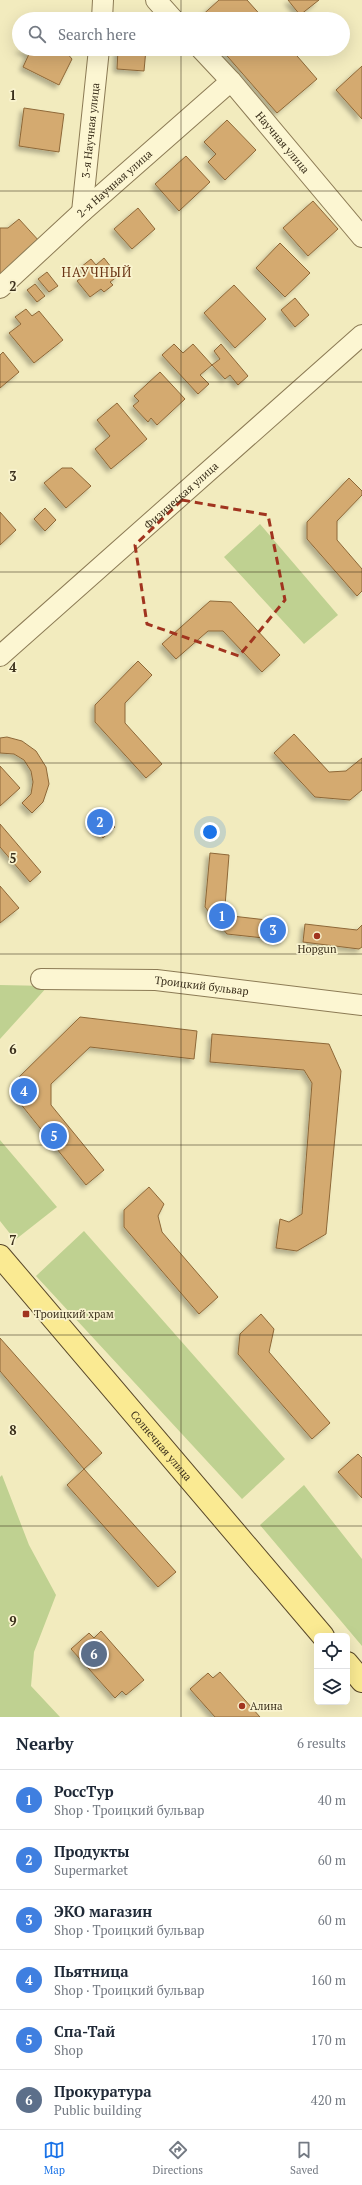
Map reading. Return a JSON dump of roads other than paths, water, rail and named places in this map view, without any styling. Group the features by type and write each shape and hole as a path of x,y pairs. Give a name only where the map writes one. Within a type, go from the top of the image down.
{"main road":[{"name":"Солнечная улица","path":"0,1256 320,1633"},
{"path":"350,1667 362,1681"}],"street":[{"path":"102,12 103,0"},
{"path":"156,0 167,12"},
{"name":"3-я Научная улица","path":"82,212 97,56"},
{"name":"Научная улица","path":"208,56 231,81 362,237"},
{"name":"2-я Научная улица","path":"0,288 82,212 231,81"},
{"name":"Физическая улица","path":"0,656 362,335"},
{"name":"Троицкий бульвар","path":"41,979 156,980 362,1005"}],"place":[{"name":"Продукты","path":"100,822"},
{"name":"РоссТур","path":"222,916"},
{"name":"ЭКО магазин","path":"273,930"},
{"name":"Hopgun","path":"317,936"},
{"name":"Пьятница","path":"24,1091"},
{"name":"Спа-Тай","path":"54,1136"},
{"name":"Троицкий храм","path":"26,1314"},
{"name":"Прокуратура","path":"94,1654"},
{"name":"Алина","path":"242,1706"}],"district":[{"name":"НАУЧНЫЙ","path":"97,272"}]}
